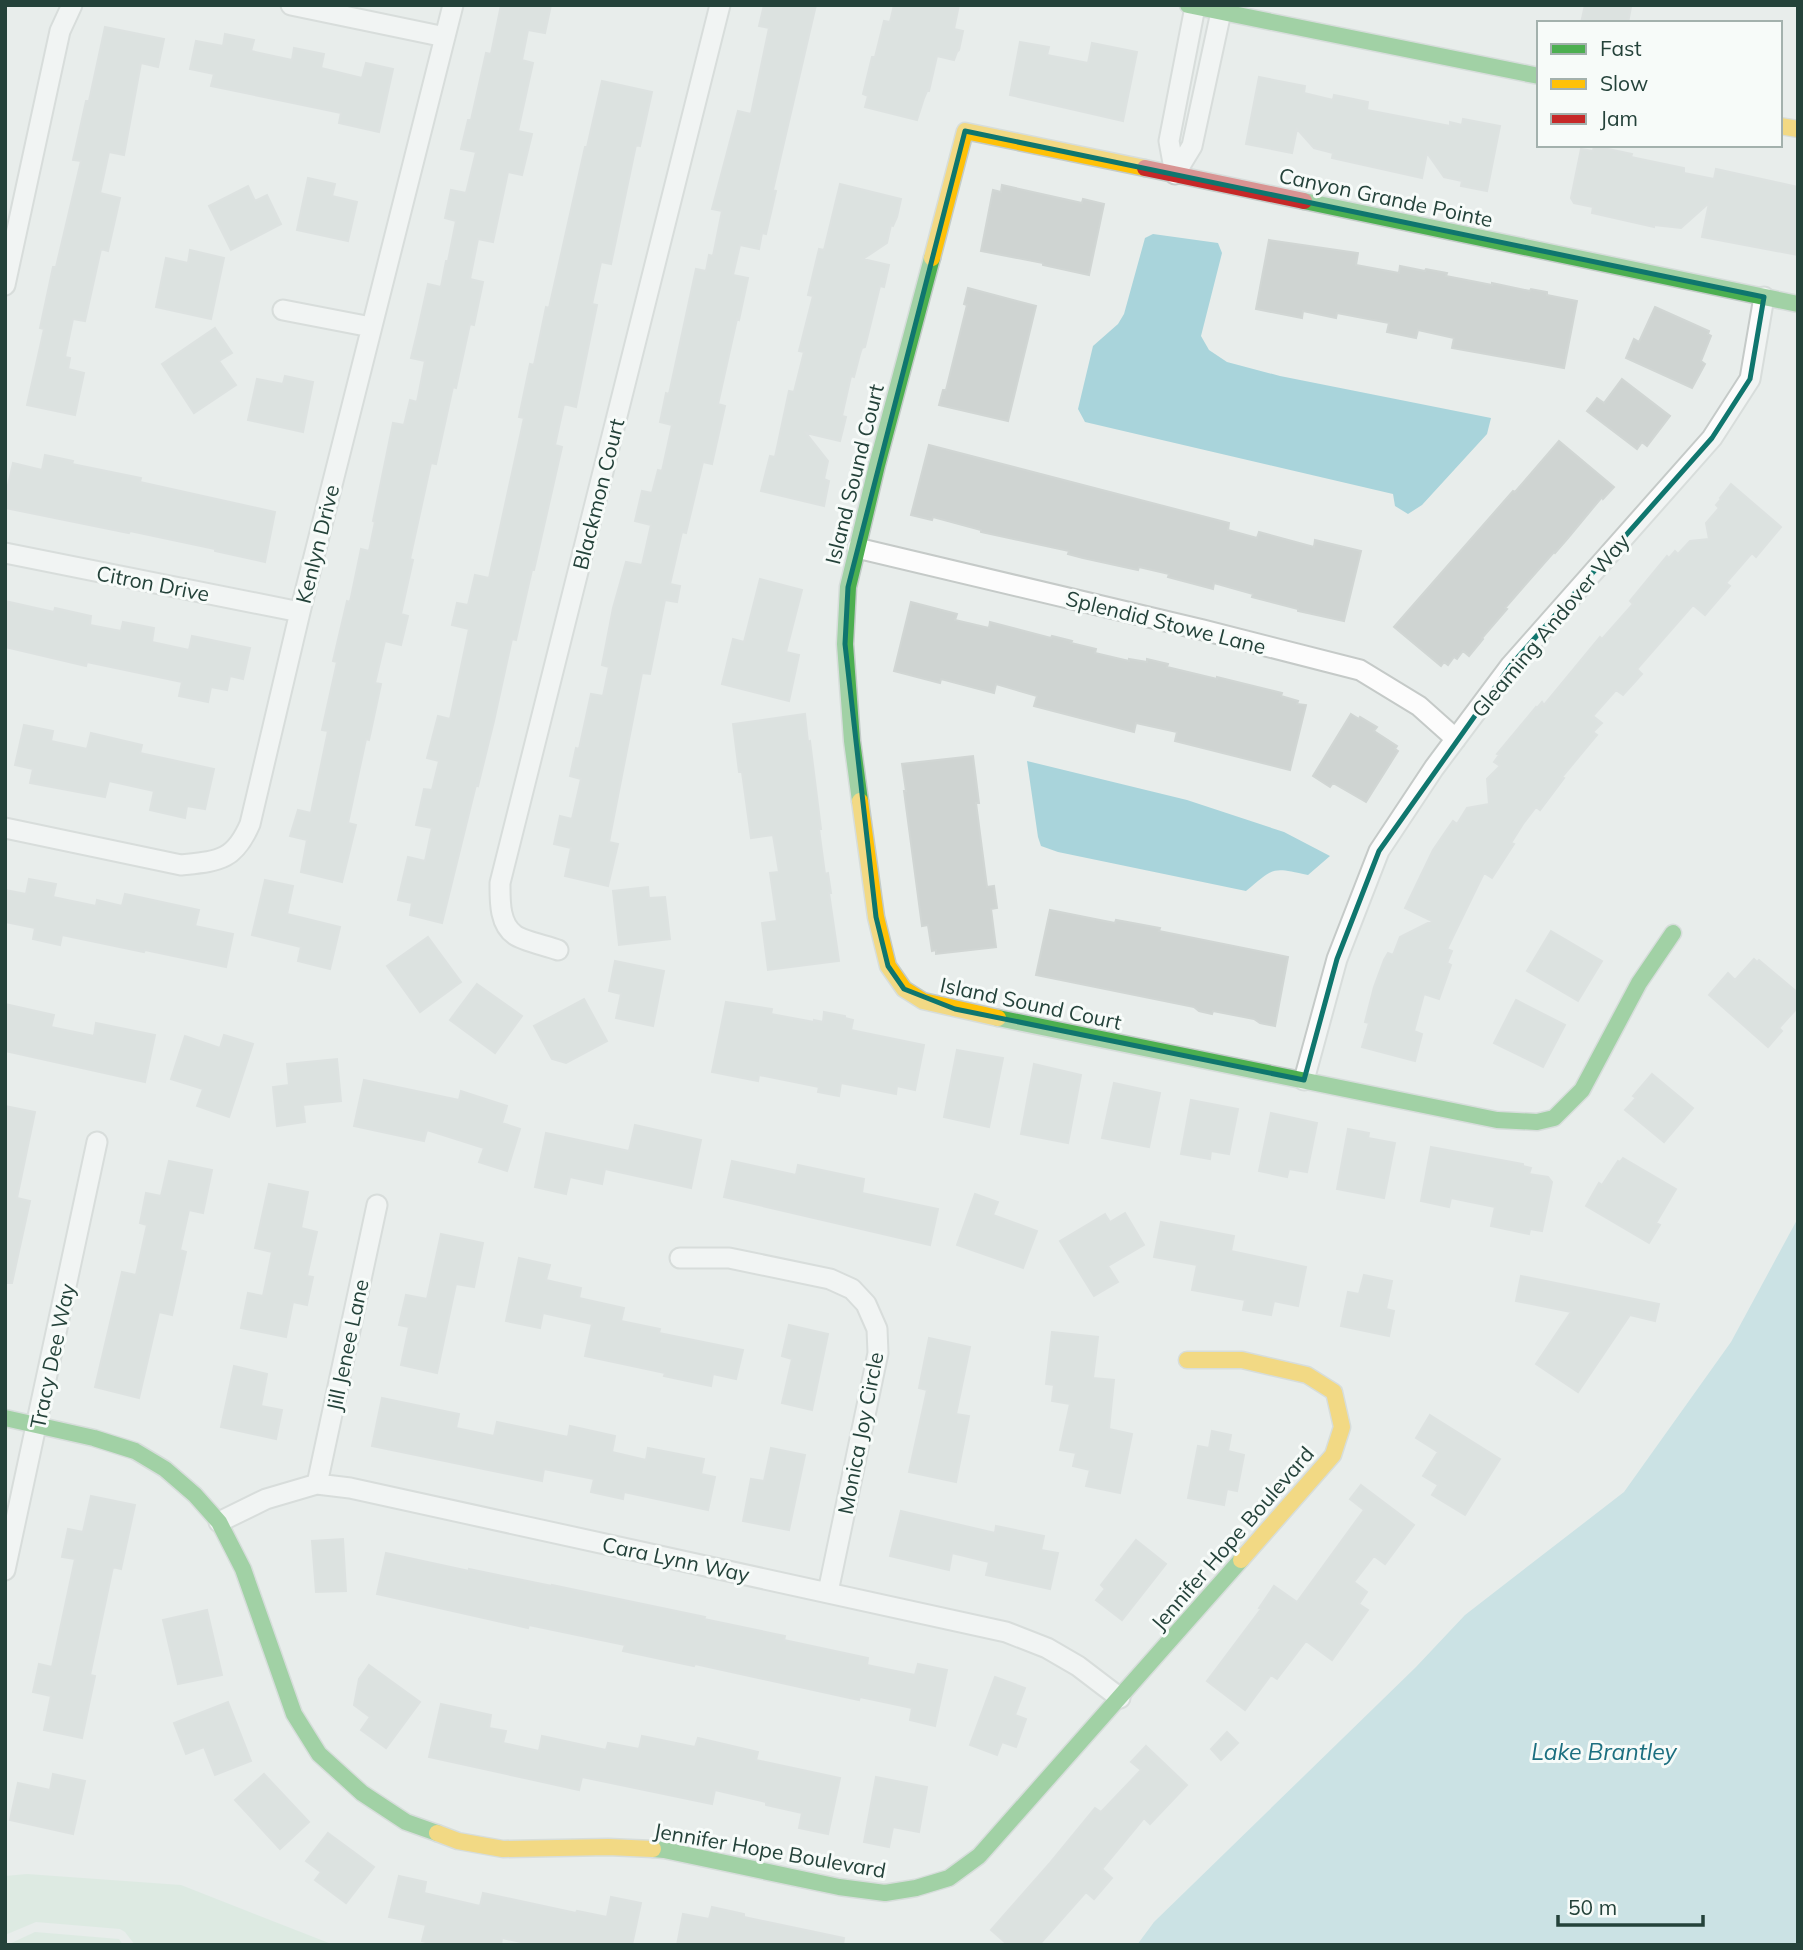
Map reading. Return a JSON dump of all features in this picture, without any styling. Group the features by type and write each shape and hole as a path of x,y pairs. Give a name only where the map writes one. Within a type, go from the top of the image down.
{"street":[{"path":"5,285 60,31 72,5"},
{"path":"290,5 445,37"},
{"name":"Kenlyn Drive","path":"5,828 181,864 210,862 229,855 242,842 250,824 300,612 453,5"},
{"name":"Blackmon Court","path":"558,950 515,935 504,922 499,904 500,883 720,5"},
{"path":"1175,174 1169,141 1192,6 1223,8 1537,76"},
{"path":"1175,174 1192,146 1223,8"},
{"name":"Canyon Grande Pointe","path":"965,131 1798,304"},
{"name":"Island Sound Court","path":"965,131 877,465 848,587 845,644 852,741 876,917 888,966 904,989 923,1001 955,1009 1497,1120 1537,1122 1554,1118 1582,1090 1639,983 1673,933"},
{"name":"Gleaming Andover Way","path":"1304,1080 1337,959 1379,851 1434,768 1511,665 1712,438 1750,379 1764,297"},
{"path":"283,310 372,327"},
{"name":"Splendid Stowe Lane","path":"857,548 1360,670 1419,706 1456,738"},
{"name":"Citron Drive","path":"5,553 300,612"},
{"name":"Tracy Dee Way","path":"5,1570 97,1142"},
{"name":"Jill Jenee Lane","path":"317,1484 377,1205"},
{"name":"Monica Joy Circle","path":"680,1258 729,1258 830,1279 852,1289 866,1304 877,1329 878,1353 828,1592"},
{"name":"Jennifer Hope Boulevard","path":"5,1418 94,1438 135,1451 165,1469 195,1495 219,1522 243,1569 294,1714 319,1754 362,1793 406,1822 458,1842 503,1849 608,1847 664,1850 839,1887 885,1893 916,1888 949,1878 979,1856 1333,1455 1342,1427 1334,1392 1307,1375 1242,1360 1187,1360"},
{"name":"Cara Lynn Way","path":"219,1522 267,1499 317,1484 350,1488 1006,1632 1046,1648 1078,1666 1120,1698"}],"highlighted area":[{"path":"965,131 1764,297 1750,379 1712,438 1511,665 1379,851 1337,959 1304,1080 955,1009 904,989 888,966 876,917 845,644 848,587"}],"green space":[{"path":"27,1874 181,1885 334,1945 135,1945 120,1929 36,1922 5,1935 5,1876"},
{"path":"35,1932 119,1939 123,1945 7,1945"}],"water":[{"path":"1153,234 1218,243 1222,253 1201,336 1209,350 1227,362 1280,376 1491,418 1487,434 1422,505 1408,514 1395,506 1393,494 1085,422 1078,409 1093,346 1118,324 1124,314 1145,238"},
{"path":"1027,761 1187,800 1284,832 1330,856 1308,875 1274,871 1246,891 1058,852 1041,846"},
{"name":"Lake Brantley","path":"1798,1218 1798,1945 1137,1945 1154,1922 1416,1667 1465,1615 1624,1492 1731,1342"}],"building":[{"path":"501,5 551,5 545,33 528,30 522,60 533,63 518,131 532,134 522,175 508,172 493,242 478,239 470,279 483,282 474,325 470,324 436,464 431,463 410,559 413,560 401,614 408,616 401,645 385,641 375,683 381,684 348,823 356,825 342,882 301,872 307,840 290,836 298,810 311,813 328,731 322,730 337,662 333,661 347,601 350,602 361,549 369,551 393,423 404,425 410,400 417,402 425,361 411,358 428,284 441,287 448,261 456,221 445,218 451,190 466,193 476,152 461,149 468,120 471,120 486,53 491,54"},
{"path":"764,5 816,5 773,190 776,191 766,234 762,233 759,249 740,245 733,275 748,278 718,404 725,406 712,464 703,462 686,533 682,532 670,584 680,586 677,602 665,600 650,674 642,673 609,842 618,844 608,886 565,876 571,848 554,844 560,816 572,819 581,779 570,776 591,694 603,696 609,667 602,665 613,608 626,562 642,565 651,525 635,521 642,491 652,493 658,470 662,471 672,425 660,422 666,393 669,394 696,269 706,271 709,255 713,256 722,211 712,209 738,111 751,114 769,28 759,26"},
{"path":"894,5 959,5 954,29 963,31 959,50 954,60 937,56 929,91 917,120 865,107 868,96 863,94 872,57 875,57 884,21 890,22"},
{"path":"1585,5 1631,7 1628,21 1581,21"},
{"path":"105,27 164,39 158,67 141,63 124,155 109,152 100,193 120,198 108,251 101,249 85,321 73,319 65,357 70,358 68,369 84,373 75,415 27,405 44,329 40,328 53,267 56,267 81,161 73,160"},
{"path":"225,34 254,40 251,51 292,60 294,48 324,54 321,68 362,78 366,63 393,69 379,132 339,123 341,113 211,86 214,74 190,69 196,41 223,46"},
{"path":"1020,42 1049,47 1047,55 1088,63 1092,43 1137,52 1123,121 1010,95"},
{"path":"1259,77 1305,86 1304,93 1333,100 1334,95 1368,102 1367,110 1450,126 1450,122 1462,125 1463,119 1500,126 1487,191 1461,186 1462,181 1444,177 1427,153 1422,178 1332,158 1333,153 1314,148 1297,129 1292,153 1246,144"},
{"path":"602,81 652,92 640,146 636,145 611,264 601,262 592,304 597,305 576,407 564,404 555,445 562,447 534,570 516,640 512,639 478,786 476,785 442,923 410,915 412,903 398,900 408,857 425,861 432,828 416,825 424,789 432,790 439,761 427,758 438,716 450,719 469,629 452,625 457,603 468,605 475,575 489,578 524,418 519,417 530,364 534,365 546,307 549,308"},
{"path":"1594,147 1599,147 1632,154 1631,157 1684,168 1684,173 1714,179 1716,169 1798,187 1798,255 1702,237 1709,203 1681,228 1654,227 1592,213 1593,207 1574,203 1571,198 1581,149 1593,151"},
{"path":"308,178 335,184 332,196 357,202 348,241 297,230"},
{"path":"840,184 901,199 887,243 863,259 889,265 884,287 880,286 865,347 862,348 854,377 851,376 842,416 846,417 840,441 806,433 828,461 824,479 829,481 824,506 761,491 770,456 775,457 789,391 794,392 804,352 799,351 813,296 808,295 819,249 824,250"},
{"path":"1002,185 1082,203 1083,199 1104,204 1089,275 981,251 993,190 1001,192"},
{"path":"248,186 255,201 267,195 281,224 231,250 209,206"},
{"path":"1269,240 1358,253 1356,265 1399,273 1400,266 1425,271 1426,269 1447,273 1446,276 1547,292 1547,295 1577,301 1564,368 1452,348 1454,338 1418,330 1416,338 1387,332 1389,323 1337,313 1336,318 1303,311 1302,318 1256,309"},
{"path":"190,250 224,258 211,319 156,307 166,258 188,263"},
{"path":"968,288 1036,306 1008,421 939,405 943,390 946,390 967,305 964,304"},
{"path":"1655,307 1709,331 1711,336 1701,361 1705,364 1692,388 1626,358 1634,339 1639,342"},
{"path":"215,328 232,353 219,361 236,385 194,413 162,364"},
{"path":"285,376 313,382 303,432 248,420 257,379 283,384"},
{"path":"1622,379 1670,416 1647,446 1642,442 1637,449 1587,411 1597,398 1604,403"},
{"path":"1559,441 1614,487 1603,499 1602,497 1505,608 1507,609 1469,656 1463,651 1457,659 1454,657 1448,665 1444,662 1441,666 1394,627"},
{"path":"929,445 1229,523 1228,530 1257,538 1259,532 1314,547 1315,540 1361,551 1344,621 1298,611 1214,583 1213,589 1168,577 1169,574 1083,558 1068,554 1069,551 981,532 933,517 932,520 911,515"},
{"path":"45,455 73,461 72,464 141,478 140,482 275,512 265,562 130,531 129,533 5,508 13,463 42,470"},
{"path":"1731,484 1781,527 1756,557 1752,553 1726,583 1730,586 1705,615 1693,605 1637,669 1642,674 1623,695 1616,690 1593,716 1602,723 1593,732 1597,735 1562,777 1564,778 1540,810 1536,807 1523,824 1511,843 1514,844 1492,878 1484,873 1447,949 1452,951 1447,963 1451,965 1439,999 1424,994 1414,1031 1422,1034 1415,1061 1362,1047 1369,1023 1365,1022 1384,960 1388,953 1393,955 1400,937 1432,921 1405,908 1433,850 1453,821 1457,824 1467,808 1489,804 1487,779 1500,766 1494,762 1499,755 1497,754 1536,707 1542,702 1544,705 1600,637 1602,639 1633,604 1630,601 1667,556 1669,558 1675,551 1678,554 1690,541 1709,539 1706,523 1719,508 1716,505"},
{"path":"760,579 802,590 786,652 799,655 789,701 722,684 733,639 744,642"},
{"path":"5,601 54,612 55,608 91,616 90,625 121,631 123,622 154,628 152,642 189,650 192,636 250,648 243,679 230,676 227,690 211,687 208,702 179,696 182,682 87,662 86,666 5,647"},
{"path":"911,602 957,614 955,620 989,628 990,622 1072,641 1071,643 1096,649 1095,653 1129,661 1147,662 1147,659 1168,664 1167,667 1282,693 1281,696 1298,701 1297,704 1306,705 1290,770 1175,741 1177,732 1136,723 1134,732 1034,706 1037,696 996,684 994,693 941,679 940,683 894,671"},
{"path":"805,714 839,961 768,970 762,923 777,921 770,873 779,872 773,835 751,838 733,724"},
{"path":"1351,714 1377,727 1374,731 1397,746 1395,749 1398,751 1366,802 1333,783 1330,787 1313,776"},
{"path":"24,725 53,731 51,741 87,749 91,733 142,745 140,753 214,769 205,809 187,806 185,818 150,810 154,791 109,781 105,797 30,783 33,769 15,765"},
{"path":"973,756 987,887 994,886 997,908 991,909 996,947 936,954 936,950 932,951 928,925 922,926 902,764"},
{"path":"29,879 56,884 53,897 96,906 97,900 122,906 125,894 199,910 195,926 233,934 226,967 62,935 60,945 33,939 35,928 5,922 5,890 26,894"},
{"path":"265,880 293,886 287,914 340,927 330,969 298,961 301,947 252,935"},
{"path":"648,887 649,898 665,897 670,939 619,945 613,891"},
{"path":"1050,910 1115,923 1116,920 1160,928 1159,931 1288,957 1275,1026 1254,1019 1213,1011 1212,1014 1194,1007 1036,975"},
{"path":"1551,931 1602,961 1578,1001 1527,971"},
{"path":"428,937 461,982 420,1012 387,966"},
{"path":"1754,959 1757,962 1759,960 1798,993 1798,1007 1779,1028 1782,1031 1768,1047 1709,995 1728,973 1735,980"},
{"path":"615,961 664,971 653,1026 616,1018 621,994 609,991"},
{"path":"477,984 522,1016 495,1053 450,1020"},
{"path":"584,999 607,1041 566,1063 552,1059 534,1026"},
{"path":"1516,1000 1565,1025 1543,1067 1494,1043"},
{"path":"726,1002 772,1009 771,1014 814,1022 823,1022 824,1012 845,1016 853,1020 851,1030 924,1045 915,1090 897,1086 896,1094 841,1083 839,1096 818,1092 819,1087 759,1075 758,1081 712,1072"},
{"path":"5,1004 54,1015 51,1027 94,1036 96,1023 155,1035 145,1082 5,1051"},
{"path":"224,1035 253,1044 229,1117 197,1106 203,1089 171,1079 185,1036 220,1048"},
{"path":"957,1050 1003,1058 989,1127 944,1117"},
{"path":"337,1059 341,1101 303,1105 305,1122 277,1126 273,1087 289,1085 287,1064"},
{"path":"1034,1064 1081,1075 1068,1143 1021,1134"},
{"path":"1652,1074 1693,1108 1664,1142 1625,1110"},
{"path":"364,1080 459,1100 461,1091 507,1106 502,1123 520,1129 507,1171 479,1162 484,1148 427,1130 424,1141 354,1126"},
{"path":"1114,1083 1160,1093 1149,1147 1102,1138"},
{"path":"1191,1100 1238,1109 1229,1154 1211,1151 1210,1159 1181,1154"},
{"path":"5,1106 35,1112 17,1198 30,1201 12,1283 5,1283"},
{"path":"1271,1113 1317,1123 1307,1172 1289,1169 1287,1177 1259,1171"},
{"path":"635,1125 701,1140 691,1188 605,1169 602,1184 570,1177 566,1194 535,1187 546,1133 629,1151"},
{"path":"1348,1129 1369,1133 1368,1138 1395,1143 1384,1198 1337,1189"},
{"path":"1431,1147 1523,1164 1531,1168 1529,1174 1548,1177 1552,1182 1542,1231 1530,1229 1529,1234 1491,1226 1495,1207 1451,1198 1449,1207 1421,1201"},
{"path":"1623,1158 1676,1189 1656,1223 1660,1225 1649,1243 1586,1206 1599,1183 1602,1185 1618,1161"},
{"path":"169,1161 212,1170 203,1213 189,1210 180,1250 186,1252 172,1315 159,1312 139,1398 95,1387 122,1272 136,1275 147,1225 140,1223 146,1193 161,1196"},
{"path":"732,1161 796,1175 798,1165 864,1179 862,1193 938,1209 930,1245 724,1197"},
{"path":"269,1184 308,1192 301,1228 317,1232 307,1276 313,1277 307,1305 293,1302 286,1337 241,1328 248,1293 263,1296 272,1252 255,1248"},
{"path":"975,1194 998,1202 993,1215 1037,1231 1023,1268 957,1245"},
{"path":"1125,1213 1144,1245 1108,1266 1118,1282 1094,1296 1060,1241 1105,1214 1110,1222"},
{"path":"1161,1222 1234,1236 1231,1251 1306,1267 1298,1306 1274,1301 1271,1315 1243,1310 1245,1300 1192,1290 1197,1265 1154,1257"},
{"path":"441,1234 483,1243 474,1287 456,1284 437,1373 401,1365 409,1327 399,1325 406,1295 427,1299"},
{"path":"519,1258 550,1265 546,1280 581,1288 579,1298 624,1308 621,1321 660,1329 659,1333 743,1350 736,1379 713,1374 711,1386 585,1356 592,1324 543,1313 540,1328 506,1321"},
{"path":"1364,1275 1392,1281 1386,1309 1394,1311 1389,1336 1341,1326 1348,1292 1359,1294"},
{"path":"1521,1276 1659,1304 1655,1321 1630,1315 1578,1392 1536,1364 1571,1312 1516,1301"},
{"path":"789,1325 828,1334 812,1410 782,1403 792,1359 782,1356"},
{"path":"1052,1332 1098,1337 1093,1378 1114,1380 1109,1429 1132,1434 1120,1493 1086,1486 1090,1470 1073,1466 1076,1453 1060,1450 1070,1404 1052,1401 1054,1385 1046,1384"},
{"path":"929,1338 970,1347 956,1414 969,1416 956,1482 909,1472 927,1390 919,1388"},
{"path":"234,1366 267,1374 261,1406 282,1410 276,1439 221,1427"},
{"path":"382,1398 459,1414 456,1428 494,1436 497,1422 568,1437 570,1426 615,1436 612,1452 646,1460 648,1448 704,1459 701,1474 715,1477 708,1510 624,1492 623,1499 591,1492 594,1479 544,1469 542,1481 372,1446"},
{"path":"1430,1415 1500,1459 1465,1515 1432,1495 1438,1485 1423,1476 1438,1452 1416,1438"},
{"path":"1212,1431 1231,1435 1228,1451 1244,1455 1237,1491 1227,1489 1224,1505 1188,1498 1198,1446 1209,1448"},
{"path":"771,1448 805,1455 789,1530 743,1521 751,1479 764,1481"},
{"path":"1361,1485 1414,1525 1385,1564 1374,1556 1354,1582 1367,1592 1359,1604 1368,1610 1332,1660 1306,1641 1277,1679 1271,1675 1245,1710 1207,1681 1261,1609 1259,1608 1274,1586 1297,1602 1364,1510 1350,1499"},
{"path":"91,1496 135,1505 121,1569 113,1567 90,1675 95,1676 82,1738 44,1730 51,1696 33,1692 39,1664 52,1667 75,1559 62,1557 68,1529 83,1532"},
{"path":"901,1511 995,1533 996,1526 1044,1536 1041,1550 1058,1553 1050,1589 986,1575 989,1562 952,1553 949,1570 890,1556"},
{"path":"343,1539 346,1591 316,1592 312,1541"},
{"path":"1136,1540 1166,1564 1122,1620 1096,1600 1105,1589 1101,1585"},
{"path":"386,1553 705,1617 704,1619 785,1636 784,1640 868,1658 867,1665 915,1675 918,1664 947,1670 935,1726 910,1720 912,1708 860,1697 859,1700 623,1651 625,1645 529,1625 528,1628 377,1594"},
{"path":"207,1610 222,1675 178,1684 163,1620"},
{"path":"369,1665 420,1702 386,1748 361,1730 370,1717 354,1705 359,1679"},
{"path":"995,1677 1025,1688 1015,1715 1026,1719 1016,1747 1002,1742 997,1755 970,1745"},
{"path":"228,1702 251,1761 215,1775 204,1747 186,1754 174,1723"},
{"path":"441,1704 491,1715 489,1728 506,1731 503,1743 539,1751 542,1736 606,1750 608,1743 639,1749 642,1736 695,1747 698,1738 758,1752 756,1760 840,1778 828,1834 799,1828 802,1813 715,1790 712,1804 582,1777 579,1790 429,1757"},
{"path":"1227,1732 1238,1743 1221,1760 1211,1749"},
{"path":"1146,1746 1187,1785 1150,1824 1144,1818 1102,1869 1112,1878 1094,1899 1086,1892 1039,1945 1008,1945 991,1930 1095,1808 1101,1812 1141,1770 1131,1762"},
{"path":"53,1774 85,1781 73,1834 10,1820 18,1783 50,1790"},
{"path":"264,1774 309,1822 280,1849 235,1800"},
{"path":"876,1777 927,1787 919,1832 893,1827 889,1847 864,1842"},
{"path":"328,1833 374,1867 346,1903 315,1880 321,1872 306,1861"},
{"path":"399,1876 426,1882 424,1893 480,1906 483,1893 607,1917 611,1897 641,1903 632,1945 535,1945 502,1938 501,1945 437,1945 422,1941 426,1925 389,1917"},
{"path":"712,1907 744,1914 744,1917 844,1938 843,1945 677,1945 683,1914 709,1919"}],"traffic: fast":[{"path":"1188,5 1537,76"},
{"path":"1304,201 1798,304"},
{"path":"860,801 852,741 845,644 848,587 932,258"},
{"path":"998,1018 1497,1120 1537,1122 1554,1118 1582,1090 1639,983 1673,933"},
{"path":"5,1418 94,1438 135,1451 165,1469 195,1495 219,1522 243,1569 294,1714 319,1754 362,1793 406,1822 437,1833"},
{"path":"653,1849 839,1887 885,1893 916,1888 949,1878 979,1856 1241,1560"}],"traffic: slow":[{"path":"1782,126 1798,129"},
{"path":"932,258 965,131 1145,168"},
{"path":"860,801 876,917 888,966 904,989 923,1001 998,1018"},
{"path":"1187,1360 1242,1360 1307,1375 1334,1392 1342,1427 1333,1455 1241,1560"},
{"path":"437,1833 458,1841 503,1849 653,1849"}],"traffic: jam":[{"path":"1145,168 1304,201"}]}
